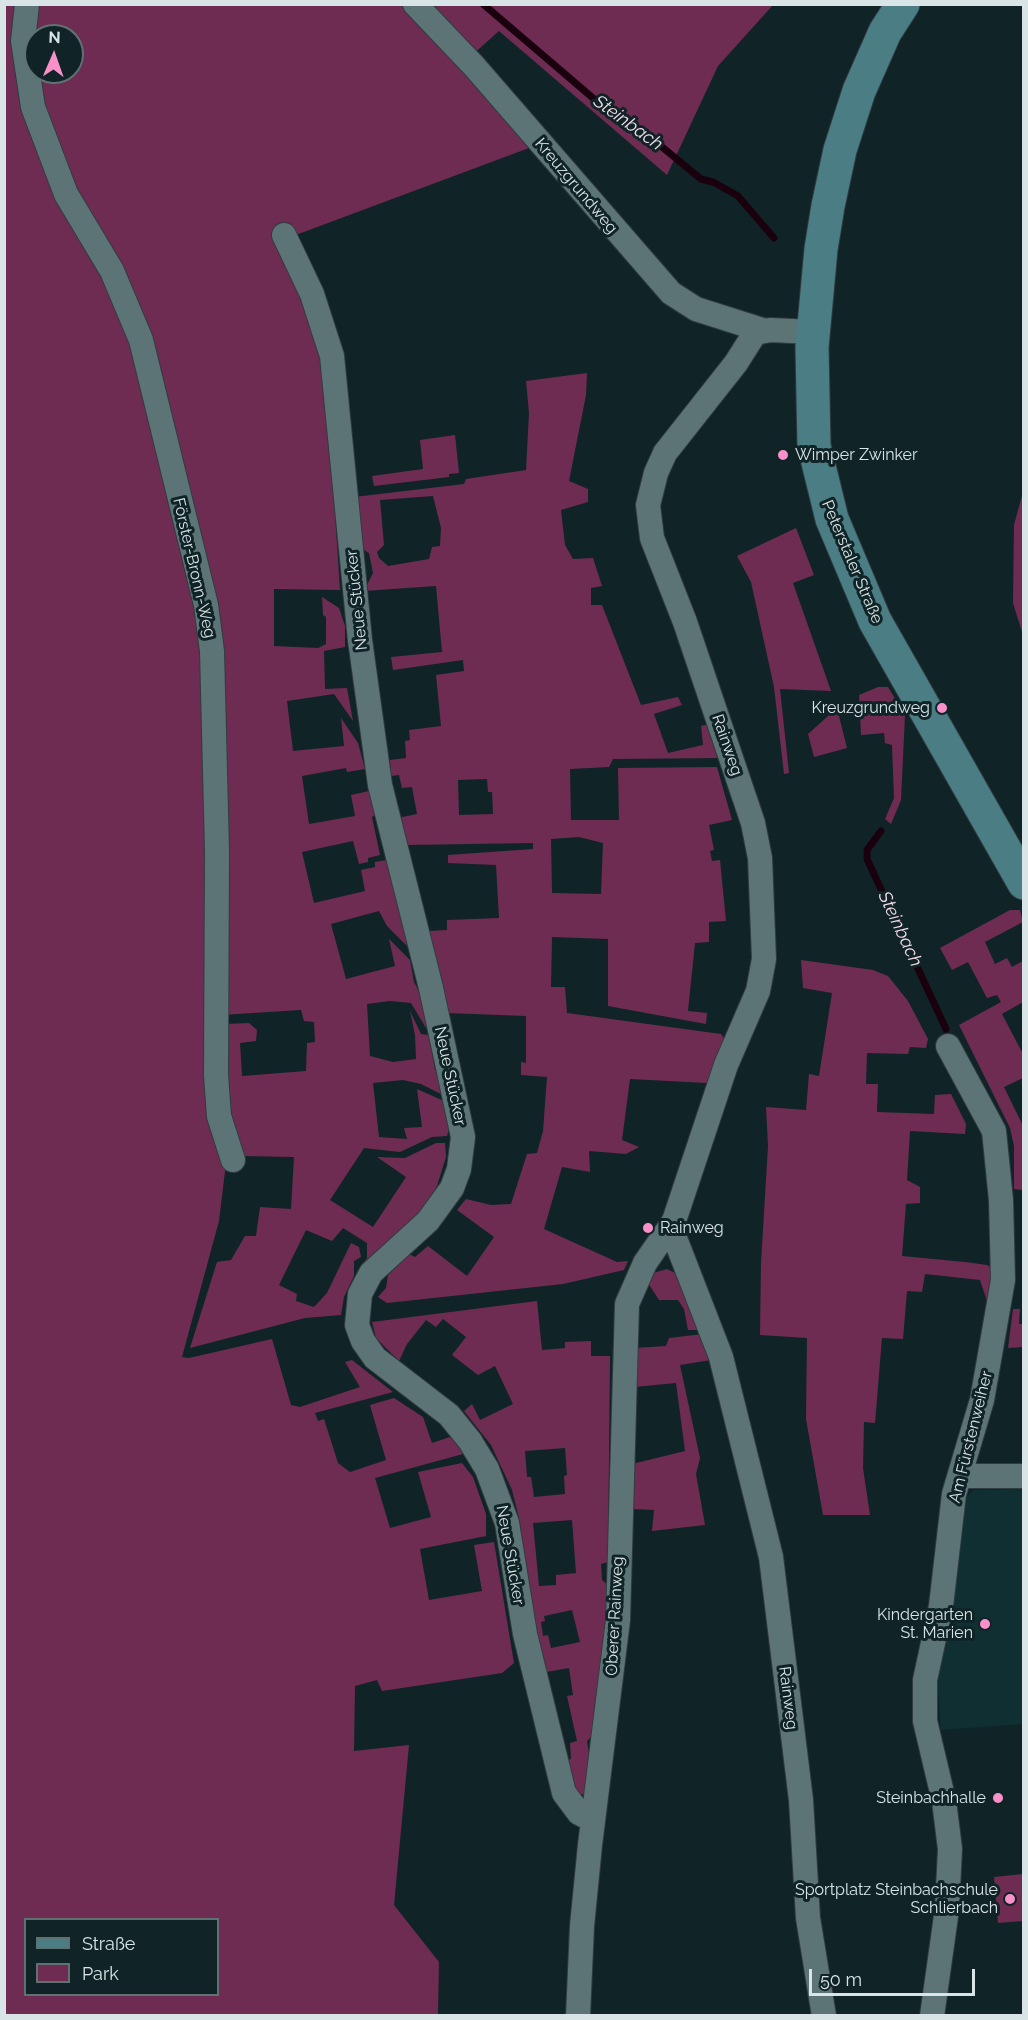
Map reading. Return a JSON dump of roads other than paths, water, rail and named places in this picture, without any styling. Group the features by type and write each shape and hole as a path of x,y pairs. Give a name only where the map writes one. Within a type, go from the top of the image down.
{"main road":[{"name":"Peterstaler Straße","path":"903,4 868,68 840,150 821,249 813,333 814,446 832,519 864,598 885,640 1023,883"}],"street":[{"name":"Förster-Bronn-Weg","path":"27,4 23,41 33,107 66,194 112,271 141,340 206,605 212,651 217,851 216,1075 219,1116 233,1160"},
{"name":"Kreuzgrundweg","path":"415,4 474,66 671,293 696,309 762,330"},
{"name":"Neue Stücker","path":"284,235 312,294 332,356 360,640 380,785 431,988 463,1137 459,1169 452,1188 428,1221 371,1273 360,1294 357,1325 363,1341 375,1358 449,1415 470,1441 487,1470 507,1522 525,1634 564,1792 579,1813 593,1820"},
{"path":"762,330 813,333"},
{"name":"Rainweg","path":"762,330 750,340 736,363 665,453 656,473 648,504 652,538 685,622 753,823 760,858 764,908 763,972 726,1065 671,1228 721,1357 771,1557 801,1800 808,1918 824,2016"},
{"name":"Am Fürstenweiher","path":"932,2016 947,1909 950,1849 944,1801 926,1721 925,1680 941,1606 951,1515 982,1400 999,1315 1003,1280 1001,1200 994,1131 948,1046"},
{"name":"Oberer Rainweg","path":"578,2016 582,1926 618,1620 626,1313 637,1278 671,1228"},
{"path":"960,1476 1023,1476"}],"waterway":[{"name":"Steinbach","path":"483,4 621,122 645,133 701,179 713,182 738,196 774,238"},
{"name":"Steinbach","path":"881,831 867,850 867,859 946,1029"}],"place":[{"name":"Wimper Zwinker","path":"783,455"},
{"name":"Kreuzgrundweg","path":"942,708"},
{"name":"Rainweg","path":"648,1228"},
{"name":"Kindergarten St. Marien","path":"985,1624"},
{"name":"Steinbachhalle","path":"998,1798"},
{"name":"Sportplatz Steinbachschule Schlierbach","path":"1010,1899"}]}
